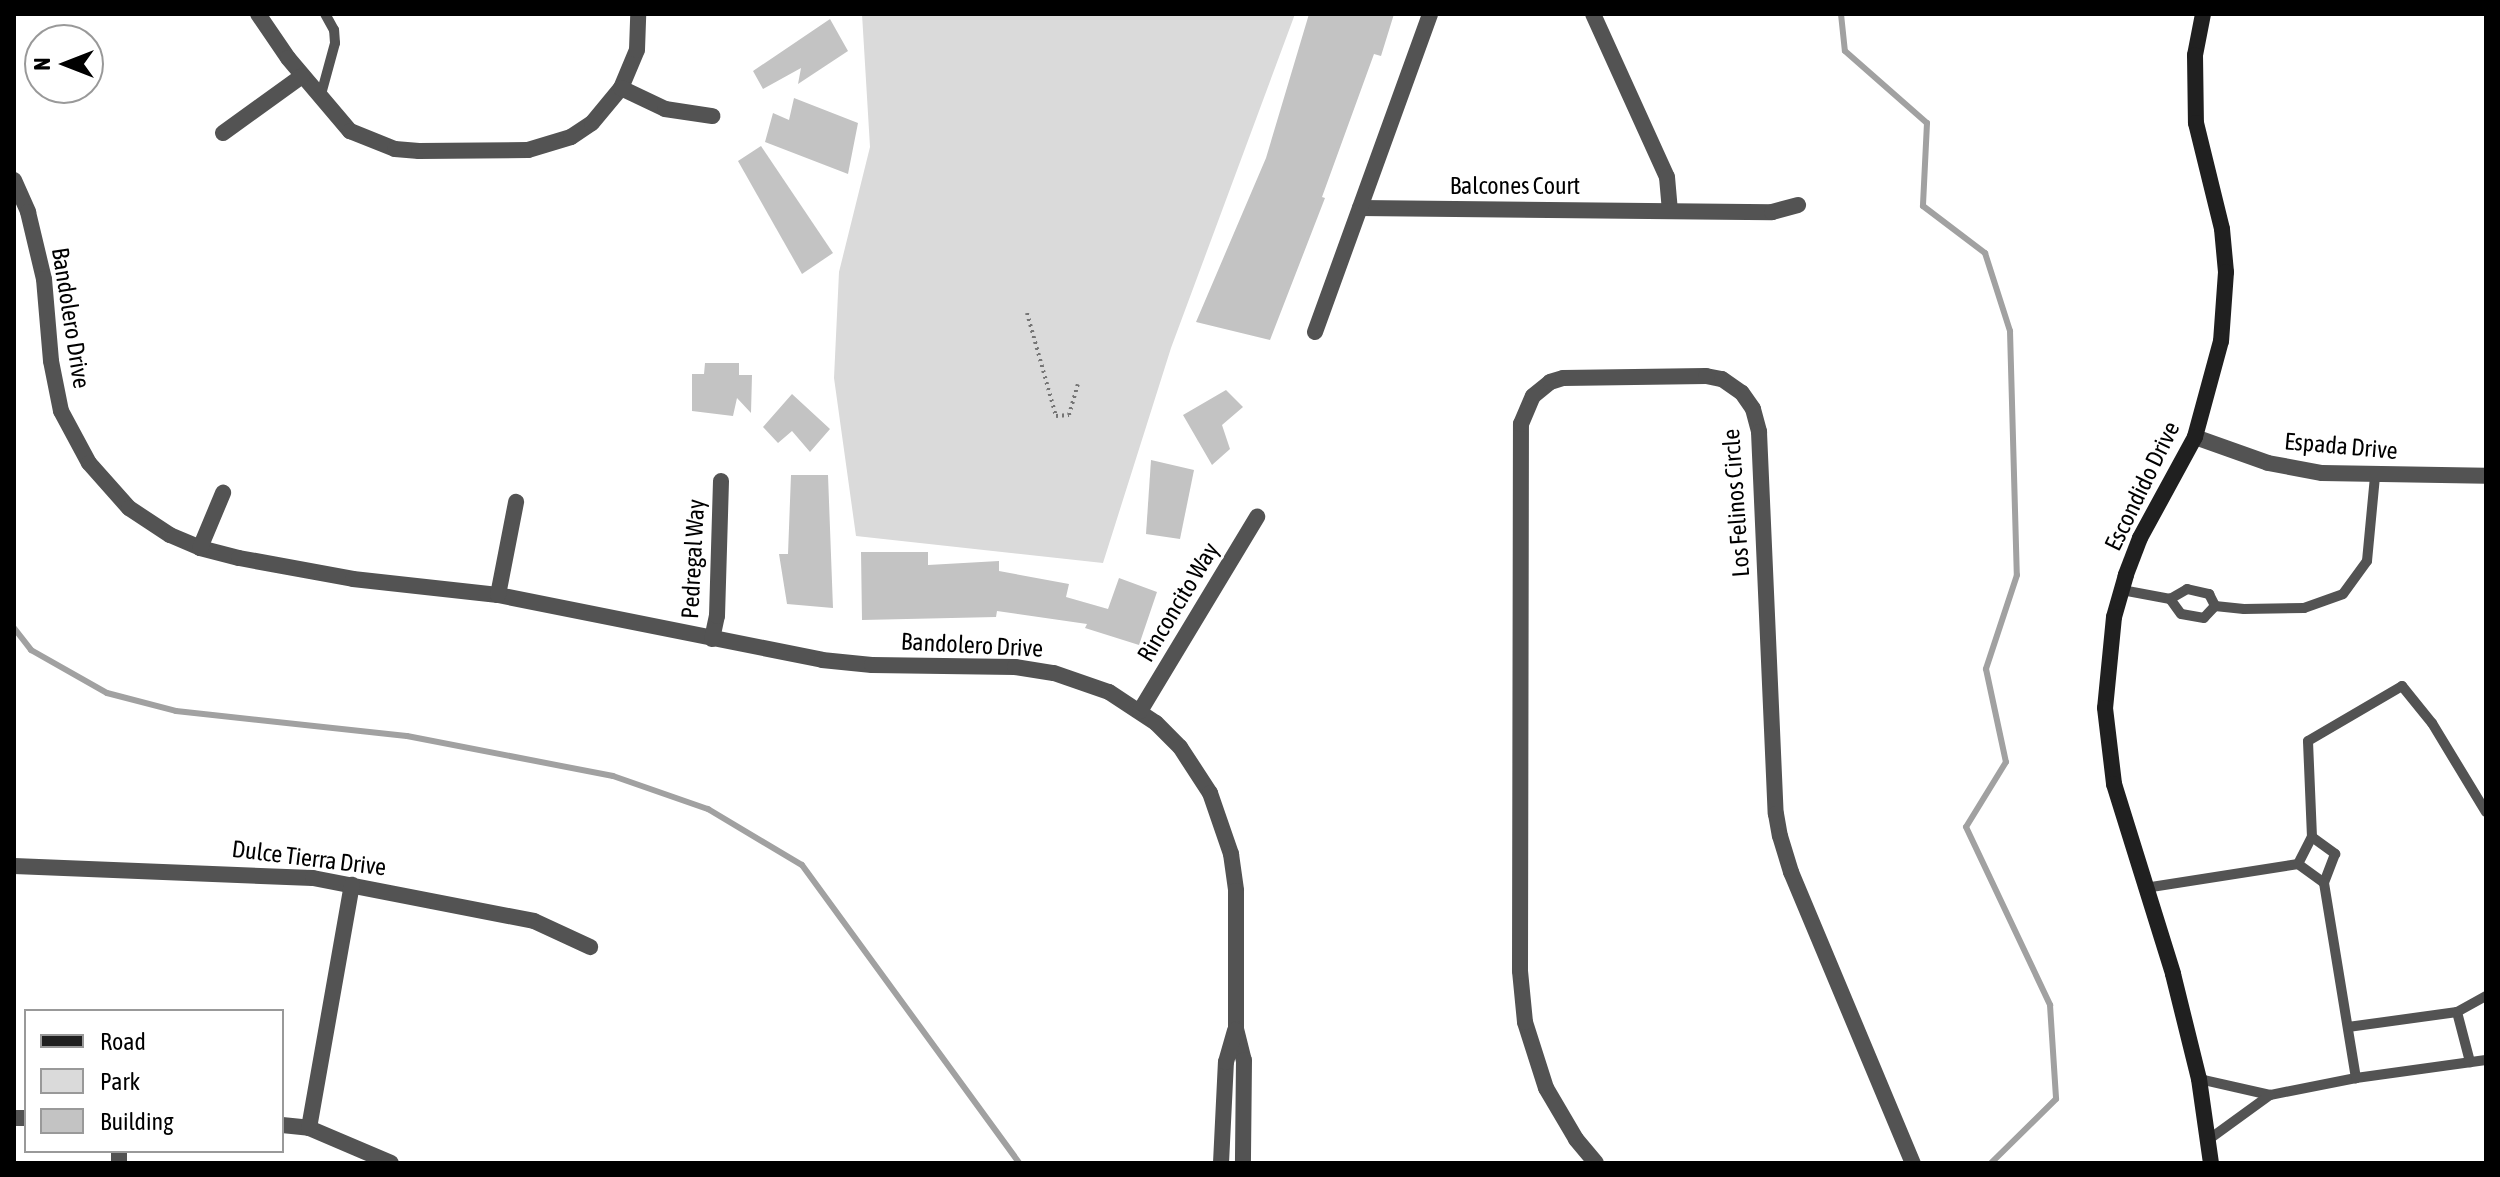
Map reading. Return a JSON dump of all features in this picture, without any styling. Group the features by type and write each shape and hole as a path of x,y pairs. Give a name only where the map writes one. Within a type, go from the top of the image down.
{"street":[{"path":"258,14 302,76 350,131 395,149 528,150 571,137 592,123 621,88 637,50 638,14"},
{"path":"1315,332 1430,14"},
{"path":"1593,14 1667,177 1670,210"},
{"name":"Escondido Drive","path":"2203,14 2195,55 2196,123 2214,190 2226,272 2221,341 2195,437 2140,538 2122,590 2107,667 2108,749 2114,784 2173,974 2199,1079 2211,1163"},
{"path":"223,133 302,76"},
{"path":"621,88 665,109 712,116"},
{"name":"Bandolero Drive","path":"14,180 28,212 44,279 51,361 61,411 89,463 129,508 170,535 200,548 353,579 498,595 835,661 1015,667 1054,673 1109,692 1140,711 1180,747 1210,793 1222,820 1236,891 1236,1029 1244,1060 1243,1163"},
{"name":"Balcones Court","path":"1360,208 1772,212 1798,205"},
{"name":"Los Felinos Circle","path":"1596,1163 1576,1139 1546,1088 1525,1022 1520,971 1521,424 1533,396 1550,382 1563,378 1706,376 1722,379 1742,393 1753,409 1759,432 1771,725 1780,836 1791,872 1913,1163"},
{"name":"Espada Drive","path":"2195,437 2268,463 2322,473 2486,476"},
{"name":"Pedregal Way","path":"712,639 717,616 721,481"},
{"path":"200,548 223,493"},
{"path":"498,595 516,502"},
{"name":"Rinconcito Way","path":"1140,711 1257,517"},
{"name":"Dulce Tierra Drive","path":"14,866 271,874 352,885 534,921 590,947"},
{"path":"309,1128 352,885"},
{"name":"Bandolero Drive","path":"1221,1163 1226,1062 1236,1029"},
{"path":"284,1125 309,1128 391,1163"}],"lane":[{"path":"320,98 335,43 334,30 325,14"},
{"path":"2215,606 2304,608 2343,594 2367,561 2375,476"},
{"path":"2122,590 2170,599 2187,589 2209,594 2215,606"},
{"path":"2170,599 2181,614 2204,618 2215,606"},
{"path":"2298,864 2312,837 2308,741 2402,686 2432,723 2486,812"},
{"path":"2312,837 2335,854 2324,883 2356,1078"},
{"path":"2145,888 2298,864 2324,883"},
{"path":"2348,1027 2457,1012 2486,996"},
{"path":"2457,1012 2470,1062"},
{"path":"2199,1079 2270,1095 2356,1078 2486,1060"},
{"path":"2208,1140 2270,1095"}],"path":[{"path":"1027,313 1056,416 1069,415 1078,384"}],"green space":[{"path":"862,14 1295,14 1171,348 1103,563 856,536 834,378 839,272 870,147"}],"building":[{"path":"1309,14 1394,14 1381,56 1374,54 1322,197 1325,198 1270,340 1196,322 1266,158"},
{"path":"830,19 848,51 798,84 801,68 763,89 753,71"},
{"path":"794,98 858,123 848,174 765,142 773,113 789,120"},
{"path":"761,146 833,253 802,274 738,161"},
{"path":"705,363 739,363 739,375 752,375 751,413 737,398 733,416 692,411 692,374 704,374"},
{"path":"1226,390 1243,407 1222,425 1230,449 1212,465 1183,415"},
{"path":"792,394 830,429 810,452 792,431 778,443 763,427"},
{"path":"1151,460 1194,470 1180,539 1146,534"},
{"path":"791,475 828,475 833,608 787,604 779,554 788,554"},
{"path":"861,552 928,552 928,565 999,561 999,571 1069,584 1066,597 1108,609 1119,578 1157,592 1139,645 1085,628 1087,624 997,611 996,617 862,620"}],"waterway":[{"path":"1841,14 1845,51 1927,123 1923,206 1985,253 2010,331 2017,575 1986,669 2006,762 1966,827 2050,1005 2056,1099 1991,1163"},
{"path":"14,628 31,650 107,693 176,711 407,736 613,776 708,809 802,865 1019,1163"}]}
